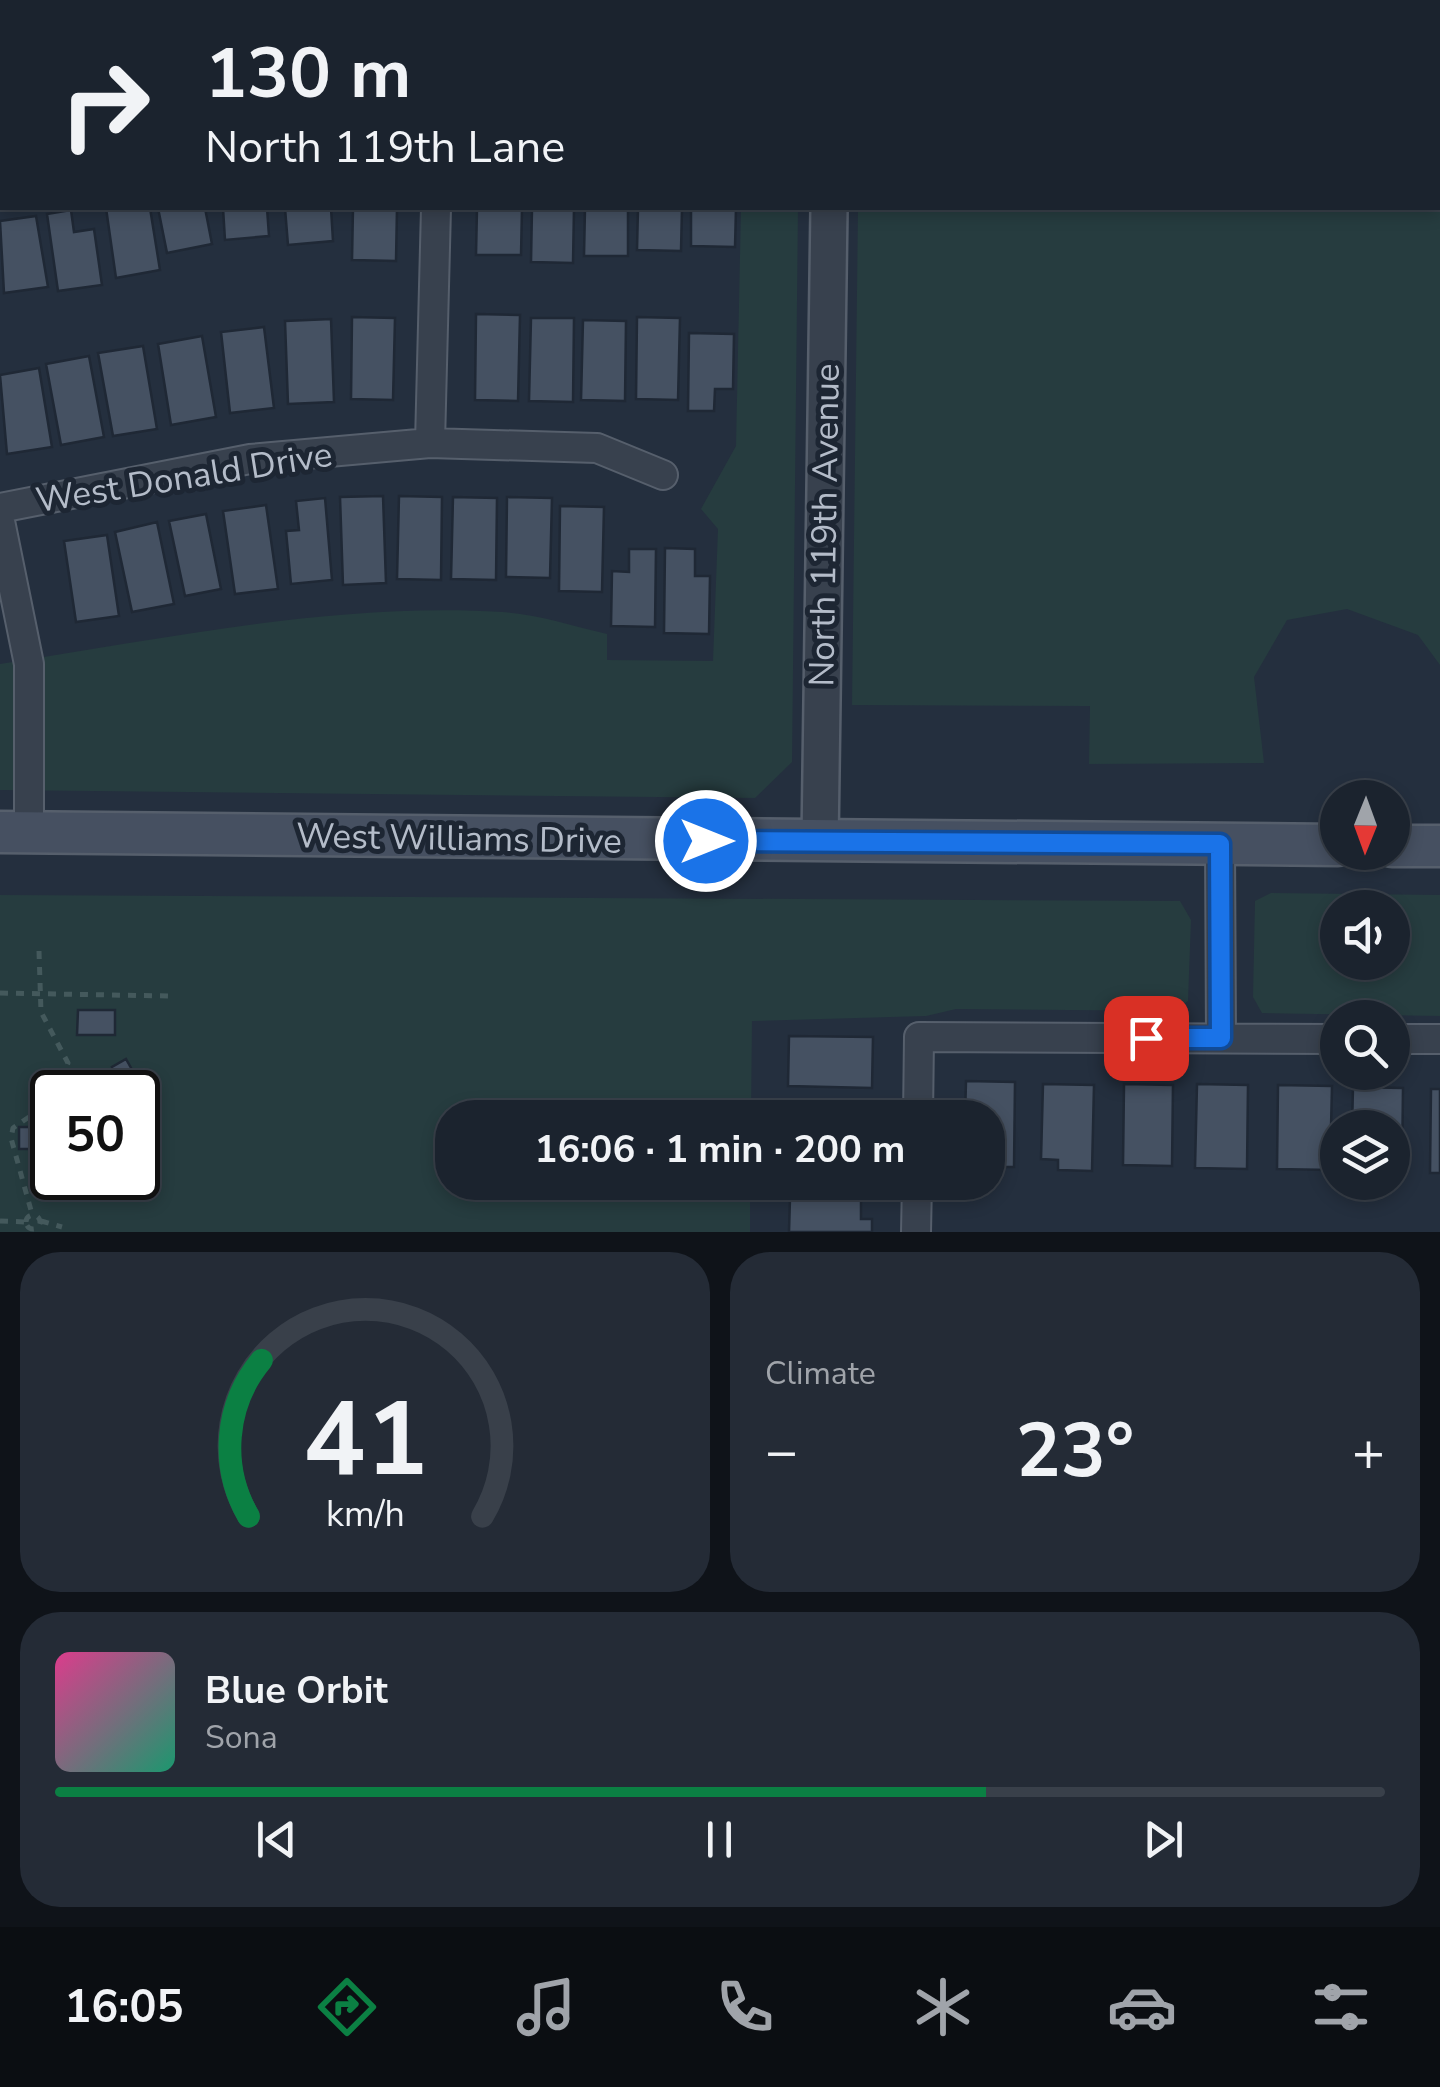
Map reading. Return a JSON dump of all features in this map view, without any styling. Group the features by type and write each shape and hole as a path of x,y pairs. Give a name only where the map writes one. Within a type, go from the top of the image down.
{"main road":[{"name":"West Williams Drive","path":"14,833 1320,845"},
{"path":"1410,846 1440,846"}],"street":[{"path":"430,443 436,210"},
{"name":"North 119th Avenue","path":"820,842 829,210"},
{"name":"West Donald Drive","path":"0,508 250,459 430,443 598,448 664,476"},
{"path":"0,520 29,664 14,833"},
{"path":"1220,844 1221,1038"},
{"path":"918,1100 919,1037 1320,1039"},
{"path":"1410,1039 1440,1039"},
{"path":"916,1232 917,1200"}],"path":[{"path":"39,951 39,993 45,1022 68,1063 56,1089 38,1097 29,1117 13,1128 11,1138 32,1214 41,1222 62,1227"},
{"path":"0,993 168,996"},
{"path":"26,1222 32,1214"},
{"path":"0,1221 26,1222 33,1230 41,1222"}],"green space":[{"path":"741,210 798,210 792,762 755,798 0,790 0,664 313,617 439,610 515,613 607,634 607,660 713,661 718,529 701,509 736,446"},
{"path":"858,210 1440,210 1440,665 1418,635 1347,609 1287,620 1254,677 1264,763 1089,764 1090,706 852,705"},
{"path":"1271,893 1320,894 1320,980 1410,980 1410,895 1440,895 1440,1016 1410,1015 1410,1000 1320,1000 1320,1014 1262,1013 1253,997 1255,901"},
{"path":"0,895 1180,901 1191,920 1188,1001 1175,1011 956,1009 926,1016 752,1021 751,1100 435,1100 435,1200 750,1200 750,1232 0,1232"}],"building":[{"path":"71,210 74,232 94,229 102,285 58,291 47,214"},
{"path":"106,210 150,210 160,270 116,278"},
{"path":"158,210 205,210 212,244 167,253"},
{"path":"223,210 267,210 269,236 225,240"},
{"path":"285,210 331,210 333,241 288,245"},
{"path":"353,210 397,210 396,261 352,260"},
{"path":"477,210 522,210 521,255 476,255"},
{"path":"532,210 574,210 573,263 531,262"},
{"path":"585,210 628,210 628,256 584,256"},
{"path":"638,210 682,210 681,251 637,250"},
{"path":"691,210 736,210 735,247 691,246"},
{"path":"36,216 48,287 4,293 0,221"},
{"path":"476,314 520,315 518,401 475,400"},
{"path":"352,317 395,318 393,400 351,399"},
{"path":"637,317 680,318 678,400 636,399"},
{"path":"531,318 574,318 573,402 529,401"},
{"path":"331,319 334,402 288,404 285,321"},
{"path":"583,320 626,321 625,401 581,400"},
{"path":"264,327 274,408 230,413 221,332"},
{"path":"689,333 734,334 733,389 715,389 714,411 688,411"},
{"path":"202,336 216,417 171,425 158,344"},
{"path":"143,346 157,429 113,436 98,353"},
{"path":"89,356 104,437 61,445 46,364"},
{"path":"39,368 52,447 7,454 0,375"},
{"path":"383,496 386,583 343,585 340,497"},
{"path":"399,496 442,497 441,580 397,579"},
{"path":"453,497 497,498 496,580 451,579"},
{"path":"507,497 552,498 550,578 506,577"},
{"path":"325,498 332,580 291,584 286,531 299,530 296,501"},
{"path":"266,505 278,589 235,594 223,511"},
{"path":"560,506 604,507 602,592 559,591"},
{"path":"206,514 221,589 185,596 169,521"},
{"path":"157,522 174,604 132,612 115,532"},
{"path":"107,535 119,616 76,622 64,541"},
{"path":"665,548 695,549 695,576 710,576 709,634 664,633"},
{"path":"629,549 656,549 655,627 611,626 612,571 629,572"},
{"path":"78,1010 115,1010 115,1035 77,1035"},
{"path":"789,1036 873,1037 872,1088 788,1086"},
{"path":"126,1059 132,1070 114,1070 112,1067"},
{"path":"966,1081 1015,1082 1014,1167 1005,1167 1005,1100 965,1100"},
{"path":"1043,1084 1094,1085 1092,1171 1058,1170 1058,1160 1041,1159"},
{"path":"1124,1084 1173,1085 1172,1166 1123,1165"},
{"path":"1197,1084 1248,1085 1247,1169 1195,1168"},
{"path":"1278,1085 1320,1086 1320,1090 1332,1090 1331,1110 1320,1110 1320,1170 1277,1169"},
{"path":"1431,1089 1440,1089 1440,1173 1430,1173"},
{"path":"1353,1090 1403,1090 1403,1110 1352,1110"},
{"path":"19,1127 30,1127 30,1149 19,1149"},
{"path":"790,1200 861,1200 861,1219 872,1219 872,1232 789,1232"}],"route":[{"path":"706,841 1220,844 1221,1038 1146,1038"}]}
